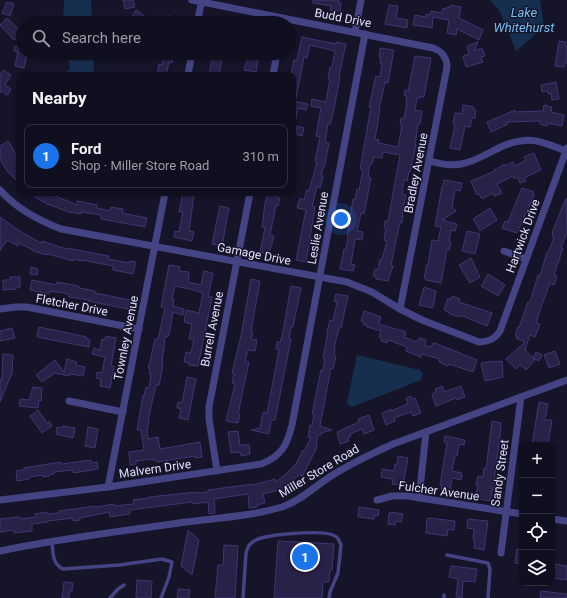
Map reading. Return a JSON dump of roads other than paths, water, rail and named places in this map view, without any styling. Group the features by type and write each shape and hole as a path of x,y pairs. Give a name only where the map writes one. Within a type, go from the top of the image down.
{"street":[{"name":"Budd Drive","path":"192,0 266,16"},
{"path":"355,32 361,0"},
{"path":"199,16 202,1"},
{"name":"Budd Drive","path":"296,22 355,32 433,48"},
{"name":"Leslie Avenue","path":"292,425 365,34"},
{"name":"Bradley Avenue","path":"400,309 430,162 447,68 445,57 442,52 433,48"},
{"path":"189,72 191,60"},
{"path":"274,72 276,60"},
{"path":"430,162 460,165 521,140 540,142 566,150"},
{"name":"Hartwick Drive","path":"500,331 566,150"},
{"name":"Gamage Drive","path":"0,190 15,205 31,215 61,229 320,278 341,280 363,287 422,320 479,342 490,341 495,338 500,331"},
{"name":"Townley Avenue","path":"108,487 164,196"},
{"name":"Burrell Avenue","path":"217,471 209,419 209,407 249,196"},
{"path":"504,251 526,259"},
{"name":"Fletcher Drive","path":"0,309 27,307 139,329"},
{"name":"Miller Store Road","path":"0,551 52,541 249,514 283,506 302,497 328,478 356,461 393,444 567,380"},
{"name":"Sandy Street","path":"501,553 505,512 521,397"},
{"path":"69,401 123,412"},
{"name":"Malvern Drive","path":"0,500 108,487 261,464 275,457 285,446 292,425"},
{"path":"419,498 426,432"},
{"name":"Fulcher Avenue","path":"377,500 398,495 519,514"},
{"path":"555,519 567,521"}],"lane":[{"path":"243,598 246,553 247,548 251,543 259,538 302,532 327,533 337,537 339,540 338,574 329,598"},
{"path":"52,541 54,562 57,566 63,569 119,565 162,559 172,562 169,577 161,598"},
{"path":"447,555 488,563 490,569 488,598"},
{"path":"110,598 124,585"}],"water":[{"path":"64,0 91,0 92,16 63,16"},
{"name":"Lake Whitehurst","path":"490,0 540,0 544,27 516,51 499,10"},
{"path":"68,60 93,60 94,72 67,72 70,68"},
{"path":"357,355 420,370 423,374 421,380 352,407 347,404 347,402"}],"place":[{"name":"Ford","path":"305,557"}]}
